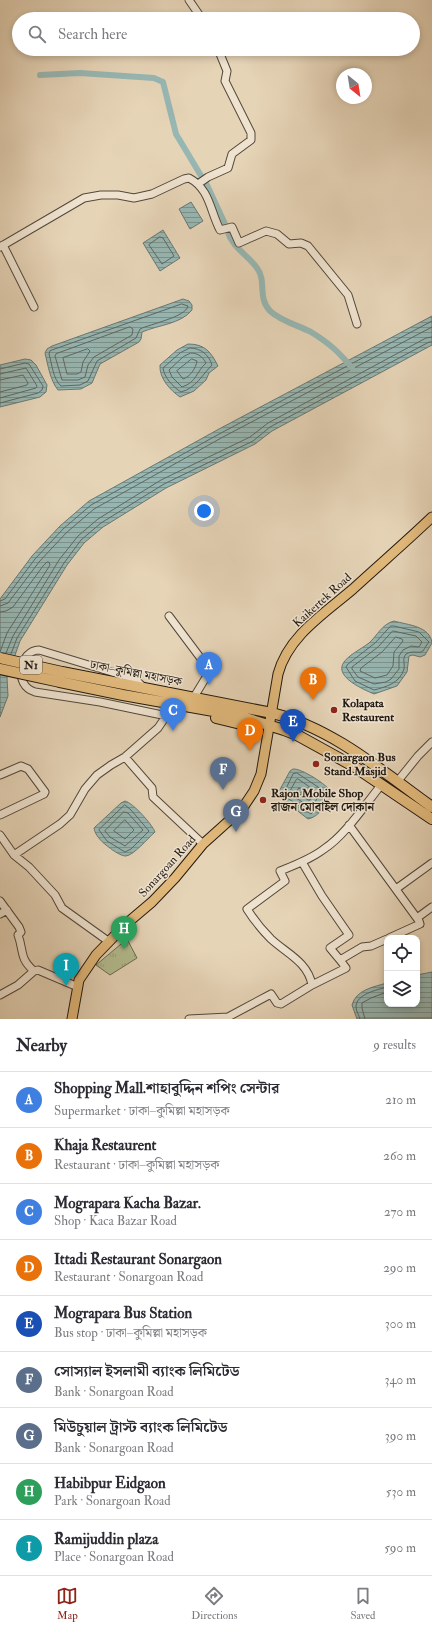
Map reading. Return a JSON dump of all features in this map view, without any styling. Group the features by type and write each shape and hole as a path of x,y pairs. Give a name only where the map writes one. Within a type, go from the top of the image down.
{"highway":[{"name":"ঢাকা–কুমিল্লা মহাসড়ক","path":"0,658 106,691 236,715 270,728 297,735 355,767 432,819"},
{"name":"ঢাকা–কুমিল্লা মহাসড়ক","path":"0,669 144,688 194,697 301,722 329,736 432,807"},
{"path":"106,691 169,712 270,728 327,756 432,825"}],"main road":[{"name":"Kaikertek Road","path":"270,728 276,686 282,662 295,640 432,517"},
{"name":"Sonargoan Road","path":"72,1019 80,980 85,970 108,941 152,902 175,878 203,844 242,809 254,790 260,774 270,728"}],"street":[{"path":"189,0 197,12"},
{"path":"198,184 228,168 232,154 251,140 252,137 252,133 247,126 225,81 227,71 221,56"},
{"path":"34,307 1,246 84,198 101,195 118,195 134,198 152,194 189,178 198,184 208,196 220,230 232,227 239,243 266,231 277,234 289,244 301,243 308,246 348,295 357,324"},
{"path":"169,616 208,668 208,674 194,697"},
{"path":"14,855 60,824 70,814 85,789 97,775 124,757 158,728 169,712 36,692 27,689 23,684 21,671 28,654 34,650 40,650 135,679 144,688"},
{"path":"397,782 418,756 432,742"},
{"path":"124,757 152,788 153,797 203,844"},
{"path":"0,775 21,766 28,769 45,792 33,800 0,815"},
{"path":"312,985 310,977 296,958 271,939 247,909 285,881 280,871 302,862 326,849 349,826 378,789"},
{"path":"349,826 420,924 395,935"},
{"path":"0,835 14,855 29,867 55,895 62,908 108,941"},
{"path":"189,1019 228,1017 271,994 278,1004 281,1004 312,985 346,968 330,948 349,935 322,896 302,862"},
{"path":"396,889 432,863"},
{"path":"0,901 21,932 18,935 21,942 25,963 34,970 38,970 78,987"},
{"path":"417,918 432,907"},
{"path":"0,914 7,910"},
{"path":"340,960 362,947 371,946 384,940"},
{"path":"0,995 18,985 34,970"}],"green space":[{"path":"127,939 137,958 110,975 96,965"}],"water":[{"path":"191,202 203,221 190,229 179,209"},
{"path":"163,230 180,258 160,271 143,243"},
{"path":"183,299 189,301 192,305 192,310 187,315 176,321 142,332 139,342 100,364 92,383 81,389 58,390 55,386 45,353 47,349"},
{"path":"432,316 432,345 272,431 255,444 166,488 103,527 84,543 67,565 20,641 7,678 8,696 0,717 0,599 32,556 60,526 89,501 219,429"},
{"path":"188,344 203,347 210,353 218,366 209,373 206,380 194,391 180,397 163,379 160,365 177,350"},
{"path":"25,359 31,360 36,365 47,385 46,392 40,397 0,407 0,365"},
{"path":"394,621 418,627 427,633 432,643 425,655 420,657 413,655 409,656 407,672 397,686 374,694 346,678 342,668 344,662 349,657 369,643 386,625"},
{"path":"293,769 302,771 314,778 332,793 323,809 312,818 308,819 277,795 290,771"},
{"path":"125,801 142,814 155,832 137,850 124,856 118,854 100,840 94,828"},
{"path":"432,972 432,1019 357,1019 352,1005 357,996 366,990 384,984 384,1007 420,1007 420,974"}],"waterway":[{"path":"40,75 80,73 154,78 163,82 176,134 203,179"},
{"path":"207,185 225,224"},
{"path":"227,230 233,242 253,263 260,273 264,300 270,311 279,318 311,332 323,340 338,352 352,368"}],"place":[{"name":"Shopping Mall.শাহাবুদ্দিন শপিং সেন্টার","path":"209,685"},
{"name":"Khaja Restaurent","path":"313,700"},
{"name":"Kolapata Restaurent","path":"334,710"},
{"name":"Mograpara Kacha Bazar.","path":"173,731"},
{"name":"Mograpara Bus Station","path":"293,742"},
{"name":"Ittadi Restaurant Sonargaon","path":"250,751"},
{"name":"Sonargaon Bus Stand Masjid","path":"316,764"},
{"name":"সোস্যাল ইসলামী ব্যাংক লিমিটেড","path":"223,790"},
{"name":"Rajon Mobile Shop রাজন মোবাইল দোকান","path":"263,800"},
{"name":"মিউচুয়াল ট্রাস্ট ব্যাংক লিমিটেড","path":"236,832"},
{"name":"Habibpur Eidgaon","path":"124,949"},
{"name":"Ramijuddin plaza","path":"66,986"}]}
